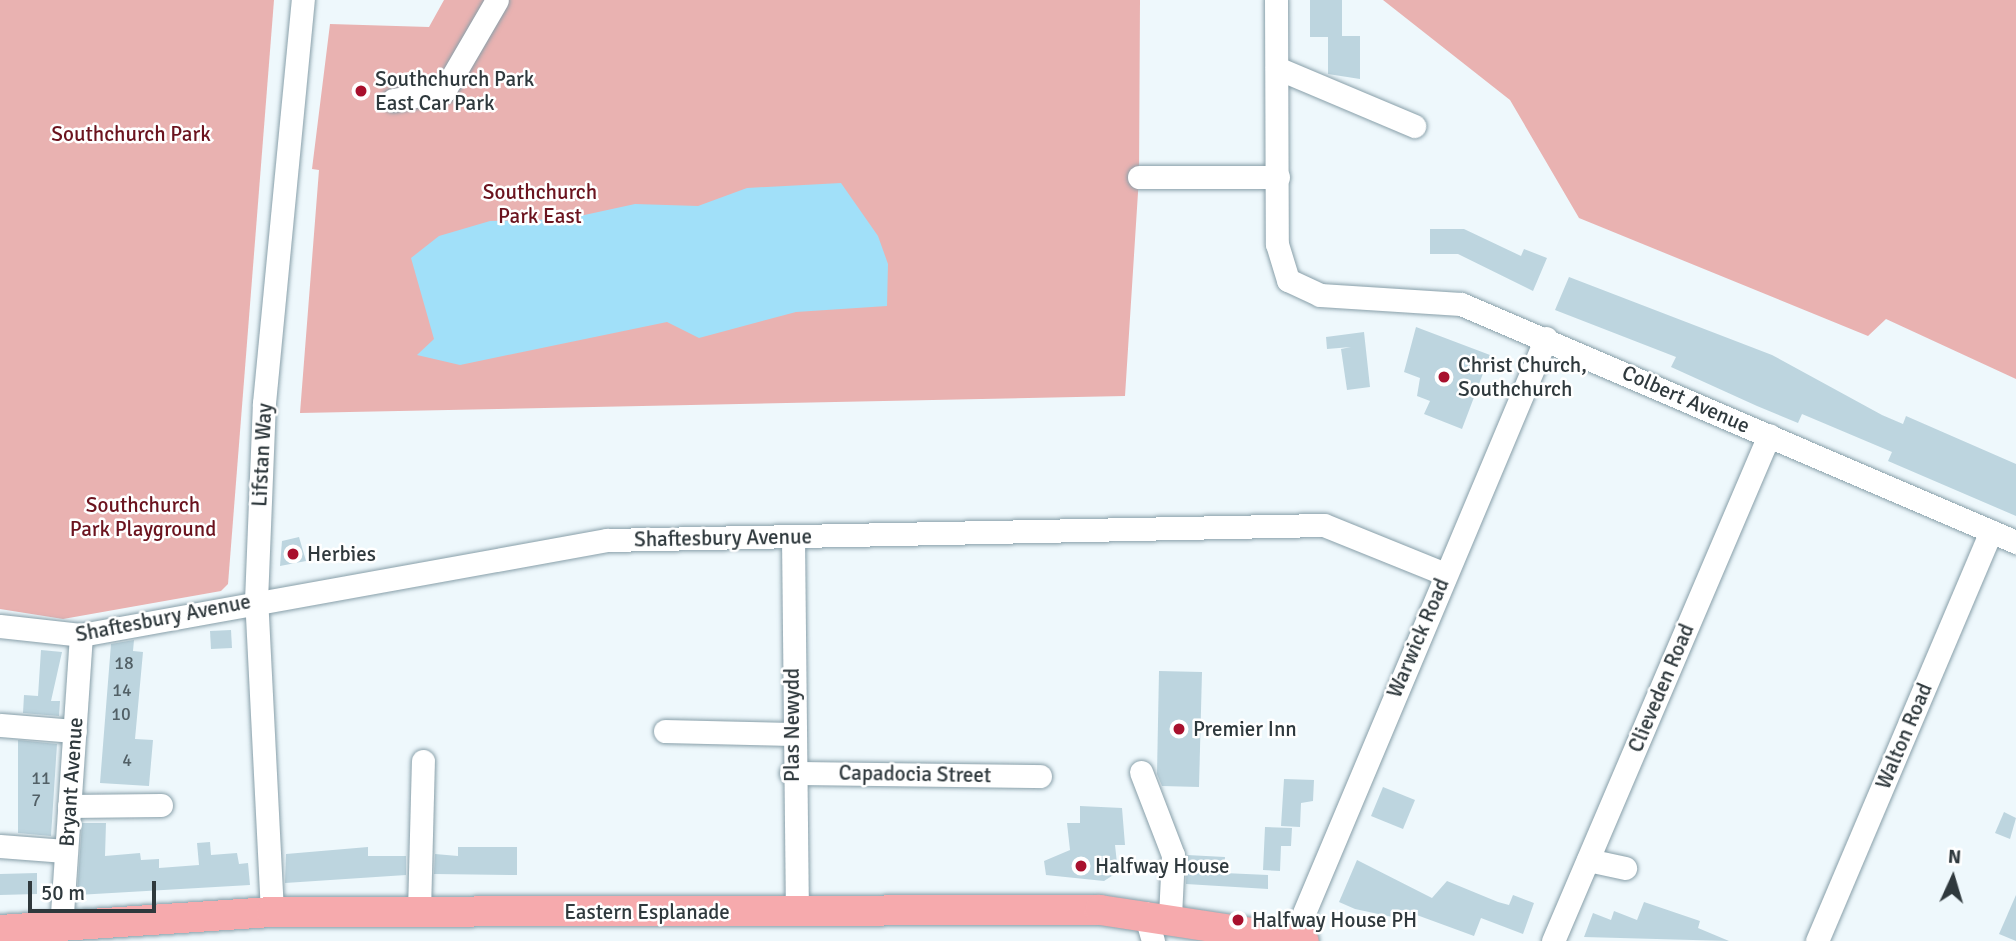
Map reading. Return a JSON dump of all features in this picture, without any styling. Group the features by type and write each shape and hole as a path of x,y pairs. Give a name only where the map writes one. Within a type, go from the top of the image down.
{"main road":[{"name":"Eastern Esplanade","path":"0,930 272,912 419,911 797,914 1156,924 1298,940"}],"street":[{"name":"Lifstan Way","path":"272,912 256,601 264,403 303,0"},
{"path":"393,100 444,91 497,0"},
{"name":"Colbert Avenue","path":"1276,0 1279,260 1288,280 1304,290 1452,301 1546,338 2016,541"},
{"path":"1278,68 1414,126"},
{"path":"1139,177 1278,177"},
{"name":"Warwick Road","path":"1298,940 1445,574 1546,338"},
{"name":"Clieveden Road","path":"1553,941 1769,435"},
{"name":"Shaftesbury Avenue","path":"0,626 81,635 256,601 607,540 1324,525 1445,574"},
{"name":"Walton Road","path":"1817,941 1991,531"},
{"name":"Plas Newydd","path":"793,537 791,773 797,914"},
{"name":"Bryant Avenue","path":"61,928 81,635"},
{"path":"0,725 75,731"},
{"path":"665,729 791,734"},
{"path":"419,911 423,761"},
{"path":"1141,772 1171,846 1156,924"},
{"name":"Capadocia Street","path":"791,773 1040,776"},
{"path":"69,806 162,805"},
{"path":"0,846 65,851"},
{"path":"1588,860 1625,868"}],"green space":[{"name":"Southchurch Park","path":"0,0 274,0 228,584 221,591 63,619 0,609"},
{"name":"Southchurch Park East","path":"444,0 1140,0 1139,177 1125,396 300,413 319,170 312,169 330,24 429,27"},
{"path":"1383,0 2016,0 2016,379 1886,319 1868,336 1579,218 1510,100"}],"water":[{"path":"841,183 878,236 888,264 887,306 796,312 699,338 667,322 460,365 417,355 434,339 411,258 439,236 490,221 566,219 635,204 698,206 747,188"}],"building":[{"path":"1310,0 1342,0 1342,36 1360,36 1360,79 1328,74 1328,37 1310,37"},
{"path":"1430,229 1464,229 1521,256 1524,249 1547,258 1533,291 1458,254 1430,254"},
{"path":"1569,277 1772,355 1903,424 1906,416 2016,464 2016,516 1888,461 1892,452 1802,414 1798,423 1757,406 1671,367 1676,357 1555,310"},
{"name":"Christ Church, Southchurch","path":"1416,327 1490,355 1462,429 1424,414 1430,401 1417,396 1420,378 1404,372"},
{"path":"1364,332 1370,387 1347,390 1341,349 1351,347 1327,349 1326,337"},
{"name":"Herbies","path":"299,537 306,561 280,566 282,541"},
{"path":"231,630 232,648 211,649 210,631"},
{"path":"134,640 133,651 143,652 135,739 153,740 149,786 100,783 111,644"},
{"path":"41,650 62,652 51,701 60,701 59,716 23,713 24,695 38,696"},
{"name":"Premier Inn","path":"1159,671 1202,672 1199,787 1162,786 1157,774"},
{"path":"18,740 57,744 51,836 18,833"},
{"path":"1284,779 1314,780 1313,801 1301,803 1300,827 1281,826"},
{"path":"1383,787 1415,800 1403,829 1371,816"},
{"path":"1080,806 1122,808 1125,845 1115,845 1118,872 1104,881 1046,875 1044,861 1070,850 1067,823 1080,823"},
{"path":"2004,812 2016,818 2010,839 1995,833"},
{"path":"82,823 106,823 105,856 140,853 141,860 159,859 159,868 199,865 197,843 210,842 211,855 237,853 239,864 248,863 250,885 77,895"},
{"path":"1265,827 1292,828 1291,846 1281,846 1280,871 1263,870"},
{"path":"368,847 368,856 406,856 406,875 285,883 286,854"},
{"path":"458,847 517,847 517,875 434,874 435,854 458,856"},
{"path":"1187,855 1225,857 1224,873 1268,875 1268,889 1186,884"},
{"path":"1357,860 1432,898 1447,881 1509,905 1513,895 1534,903 1523,934 1481,918 1474,936 1414,914 1411,921 1355,909 1339,902"},
{"path":"37,873 37,894 0,895 0,874"},
{"path":"2016,895 2016,941 1999,934"},
{"path":"1644,902 1700,921 1698,928 1729,941 1584,937 1593,913 1611,920 1614,911 1637,920"}],"place":[{"name":"Southchurch Park East Car Park","path":"361,91"},
{"name":"Christ Church, Southchurch","path":"1444,377"},
{"name":"Herbies","path":"293,554"},
{"name":"Premier Inn","path":"1179,729"},
{"name":"Halfway House","path":"1081,866"},
{"name":"Halfway House PH","path":"1238,920"}],"park label":[{"name":"Southchurch Park Playground","path":"143,517"}]}
